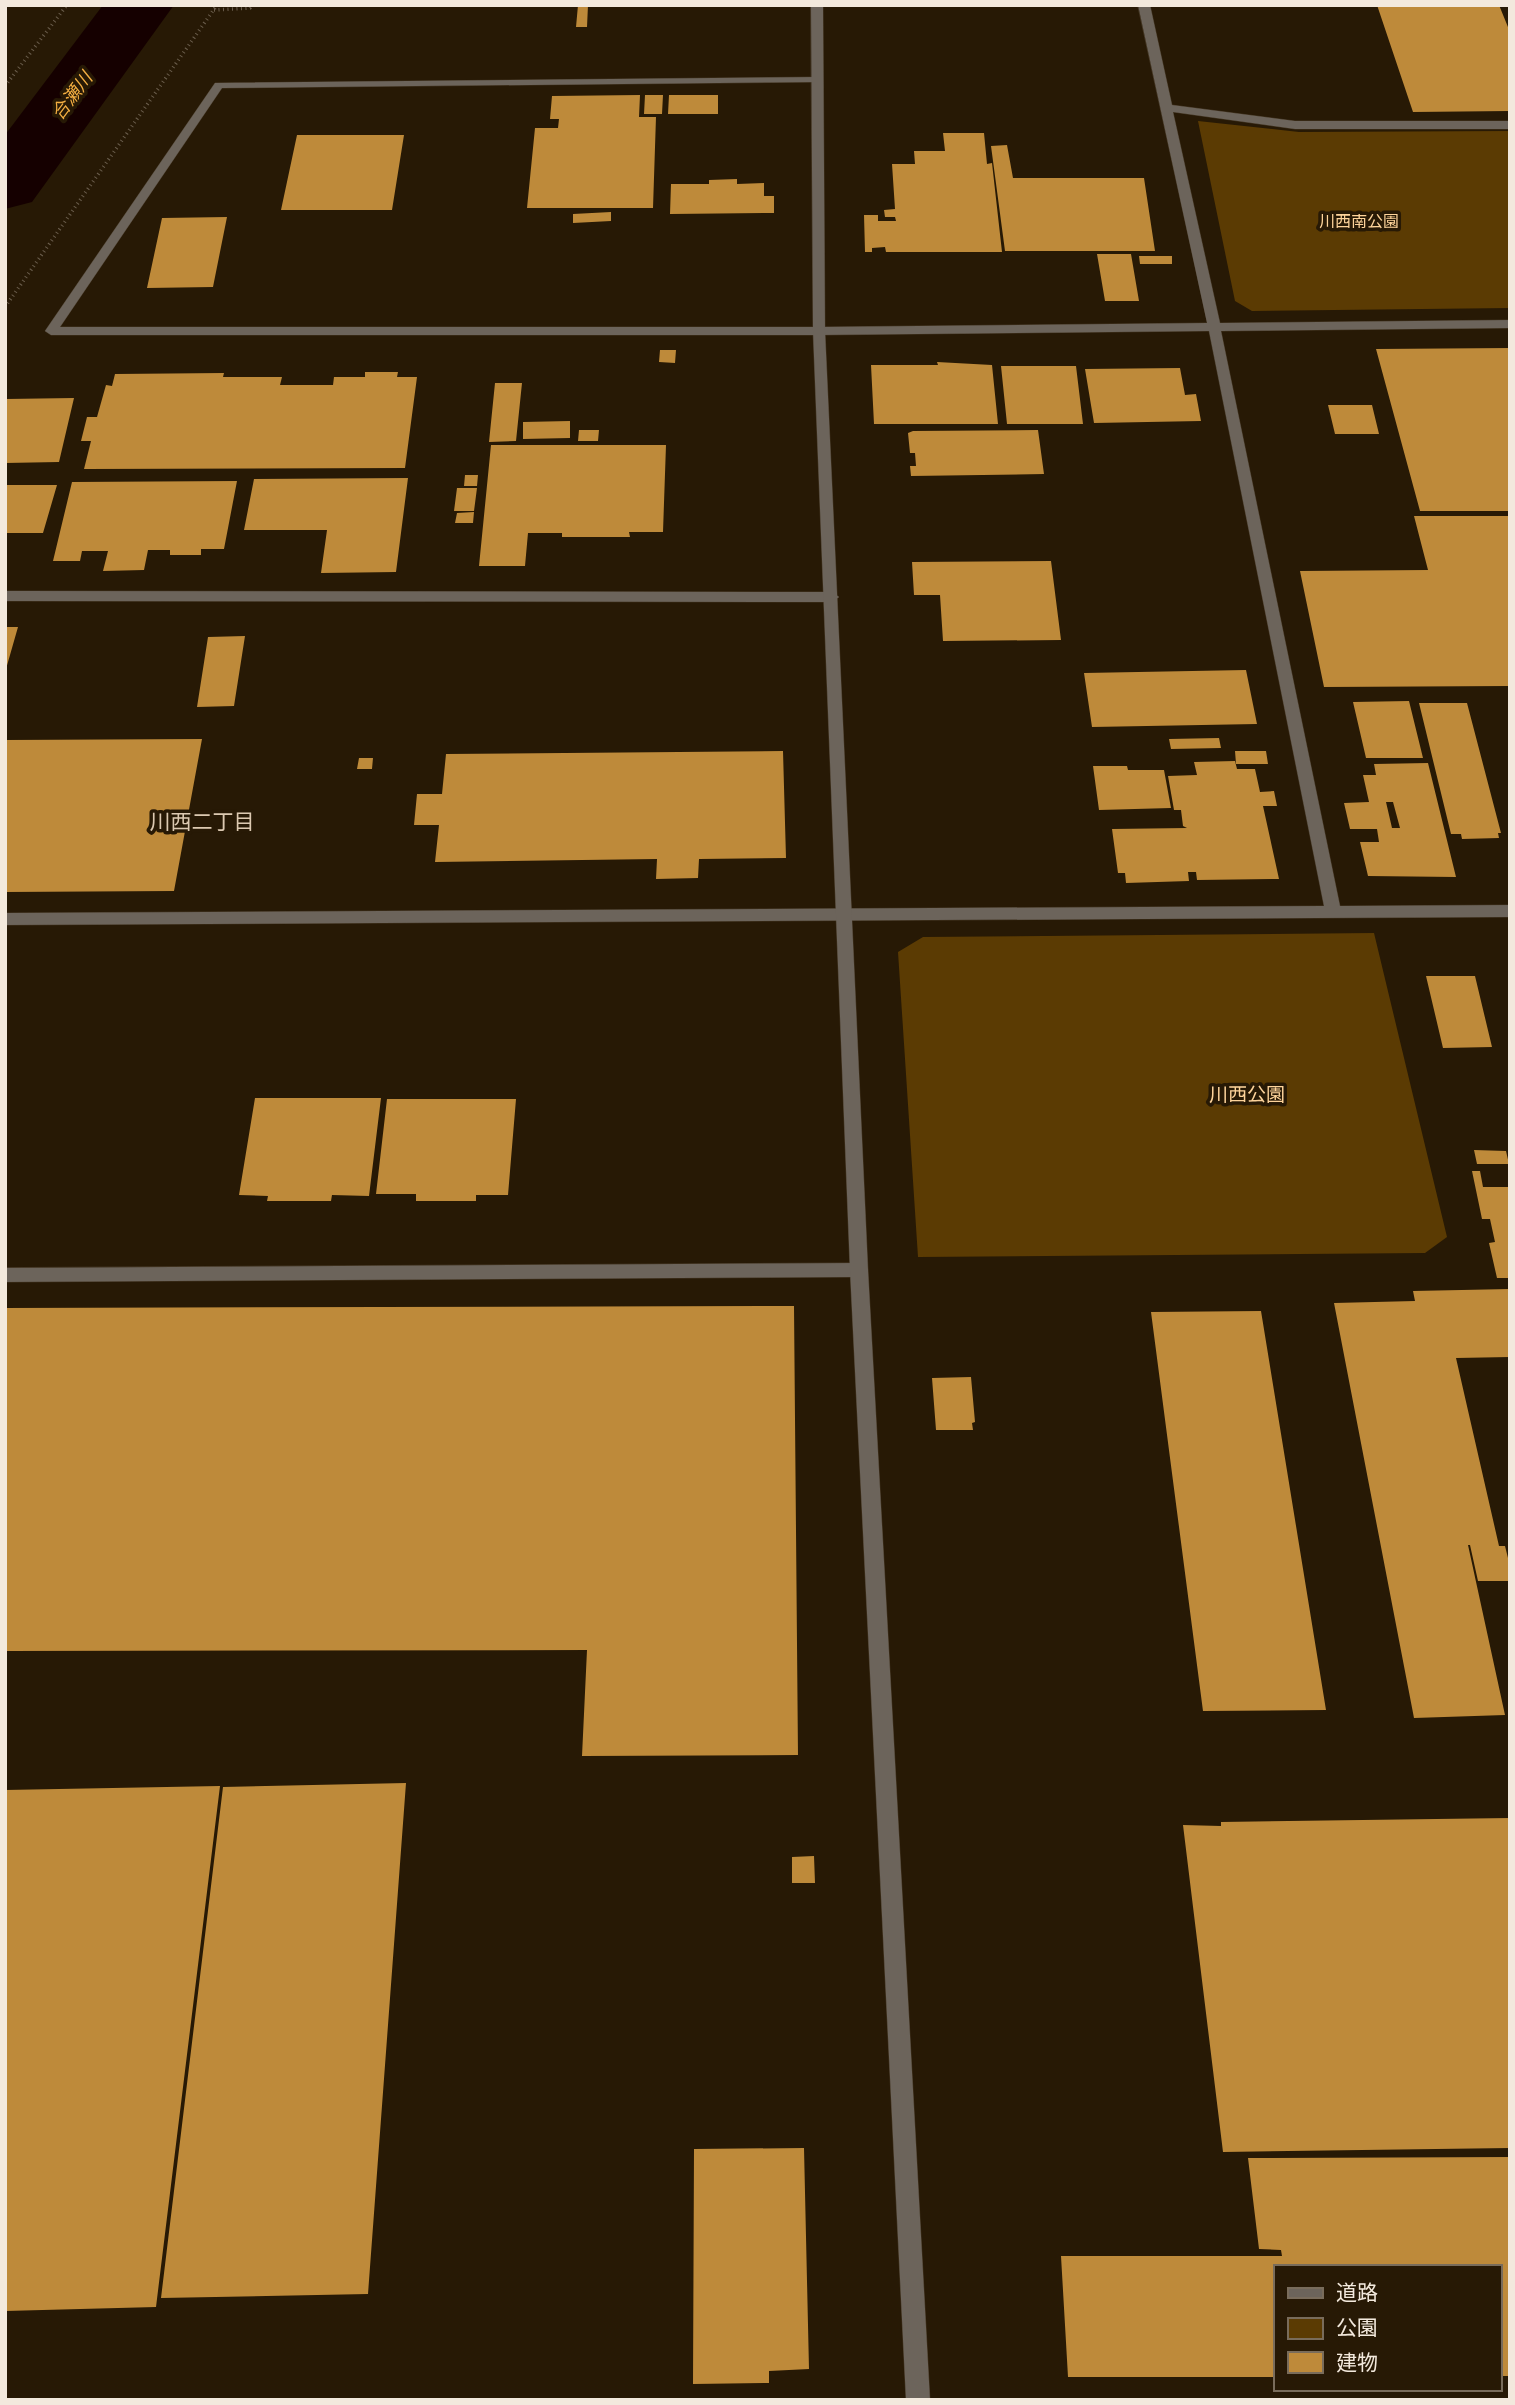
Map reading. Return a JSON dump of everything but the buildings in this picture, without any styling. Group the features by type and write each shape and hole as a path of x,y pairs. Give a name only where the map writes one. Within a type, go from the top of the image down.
{"street":[{"path":"817,5 819,331 859,1270 918,2400"},
{"path":"1144,5 1214,326 1333,912"},
{"path":"818,80 219,85 51,331 819,331 1510,324"},
{"path":"1166,108 1295,125 1510,125"},
{"path":"5,596 832,597"},
{"path":"5,919 1510,911"},
{"path":"5,1275 859,1270"}],"path":[{"path":"5,86 67,5"},
{"path":"5,307 217,5"},
{"path":"213,10 250,8 252,5"}],"green space":[{"name":"川西南公園","path":"1198,121 1299,132 1510,131 1510,308 1252,311 1235,301"},
{"name":"川西公園","path":"1374,933 1447,1237 1425,1253 918,1257 898,952 923,937"}],"waterway":[{"name":"合瀬川","path":"5,186 139,5"}],"district":[{"name":"川西二丁目","path":"202,822"}]}
